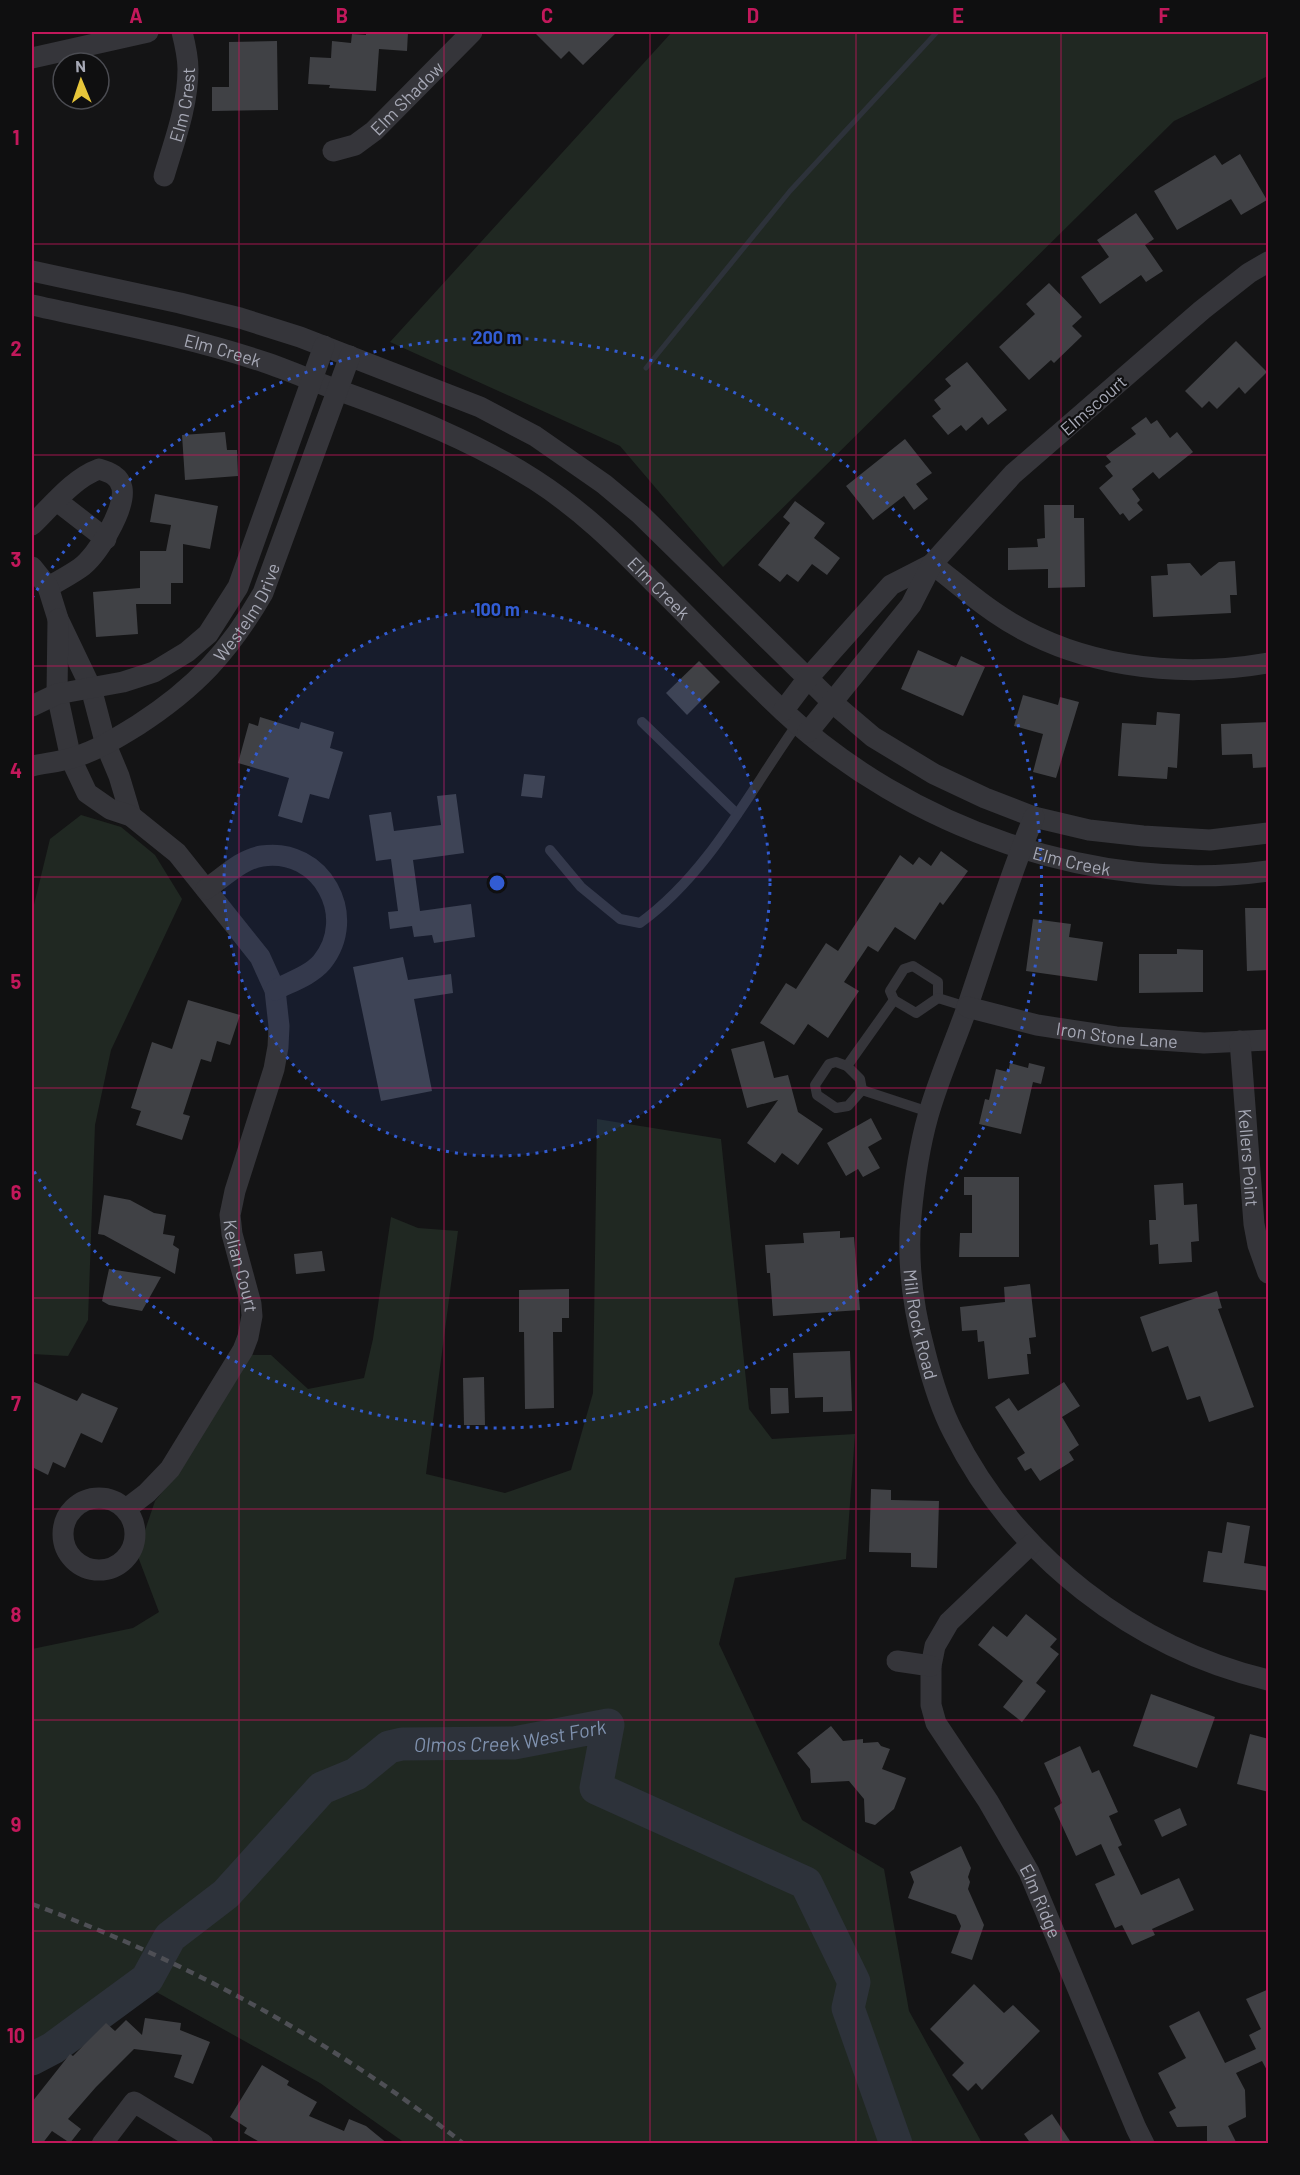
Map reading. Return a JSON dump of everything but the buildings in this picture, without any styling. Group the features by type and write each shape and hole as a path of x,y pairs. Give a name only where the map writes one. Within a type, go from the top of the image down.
{"street":[{"path":"32,58 148,32"},
{"name":"Elm Crest","path":"164,176 184,106 187,83 187,54 182,32"},
{"name":"Elm Shadow","path":"333,151 355,145 374,131 459,36"},
{"name":"Elmscourt","path":"796,722 833,703 911,605 932,564 1013,474 1202,310 1250,273 1269,262"},
{"name":"Elm Creek","path":"32,271 240,318 324,346 480,407 535,436 604,484 640,514 833,703 873,737 934,774 985,798 1035,817 1089,830 1210,840 1269,833"},
{"name":"Elm Creek","path":"32,305 144,329 262,361 401,412 475,445 536,481 597,526 796,722 851,767 904,798 962,825 1021,848 1075,864 1139,873 1194,877 1269,871"},
{"name":"Westelm Drive","path":"32,706 57,694 154,672 178,658 208,634 238,586 324,346"},
{"name":"Westelm Drive","path":"32,766 71,759 106,745 159,711 198,680 228,648 247,622 263,593 350,357"},
{"path":"32,525 78,480 89,473 99,469 117,477 122,488 122,501 106,538 81,568 48,587"},
{"path":"57,501 106,538"},
{"path":"932,564 995,613 1041,638 1080,653 1118,663 1159,669 1197,671 1269,663"},
{"name":"Elmscourt","path":"796,722 808,678 891,585 932,564"},
{"path":"32,567 48,587 58,619 91,688 106,745 119,776 131,816"},
{"name":"Kelian Court","path":"58,619 57,694 71,759 87,793 110,809 131,816 177,853 207,889 260,957 274,990 279,1026 274,1069 235,1191 230,1215 232,1234 252,1316 248,1337 243,1350 170,1469 147,1493 126,1509"},
{"path":"860,619 884,639"},
{"name":"Mill Rock Road","path":"1035,817 1021,848 929,1112 919,1161 911,1221 910,1263 913,1299 922,1342 935,1388 952,1431 975,1471 1001,1509 1031,1544 1066,1577 1103,1605 1151,1635 1202,1658 1269,1680"},
{"path":"207,889 244,862 262,856 285,857 308,865 325,881 334,901 337,924 333,944 321,962 313,969 304,976 274,990"},
{"name":"Iron Stone Lane","path":"967,1007 1037,1025 1116,1037 1204,1043 1269,1040"},
{"name":"Kellers Point","path":"1240,1041 1254,1224 1258,1245 1269,1273"},
{"name":"Elm Ridge","path":"1031,1544 949,1622 935,1646 931,1666 931,1706 936,1723 988,1801 1029,1872 1144,2144"},
{"path":"897,1661 931,1666"},
{"path":"102,2144 134,2102 202,2144"}],"lane":[{"path":"642,722 737,814"},
{"path":"550,850 581,886 620,919 640,923 660,909 694,873 737,814 796,722"},
{"path":"913,966 938,982 938,998 916,1013 894,1000 890,991 904,969 913,966"},
{"path":"938,998 967,1007"},
{"path":"847,1066 894,1000"},
{"path":"836,1062 847,1066 861,1079 862,1090 848,1106 836,1108 817,1095 815,1085 829,1064 836,1062"},
{"path":"862,1090 929,1112"}],"shaded area":[{"path":"672,32 1268,32 1268,76 1174,121 723,567 620,446 390,342"},
{"path":"81,815 121,827 155,855 182,899 111,1050 95,1125 88,1320 68,1356 32,1354 32,913 50,839"},
{"path":"597,1119 721,1139 749,1409 772,1439 855,1434 846,1559 735,1578 719,1644 802,1820 884,1869 909,2011 982,2143 405,2143 320,2083 151,1989 115,2009 32,2069 32,1649 133,1628 159,1612 137,1554 155,1501 182,1468 248,1355 271,1355 308,1389 364,1378 373,1339 391,1217 418,1228 458,1231 426,1474 505,1493 571,1470 593,1393"}],"waterway":[{"path":"646,368 790,191 937,32"},
{"name":"Olmos Creek West Fork","path":"32,2059 53,2048 147,1979 170,1937 226,1894 322,1788 356,1774 389,1747 402,1744 514,1743 608,1725 596,1788 806,1883 854,1982 848,2008 896,2144"}],"railway":[{"path":"32,1904 146,1951 257,2007 363,2071 464,2144"}]}
